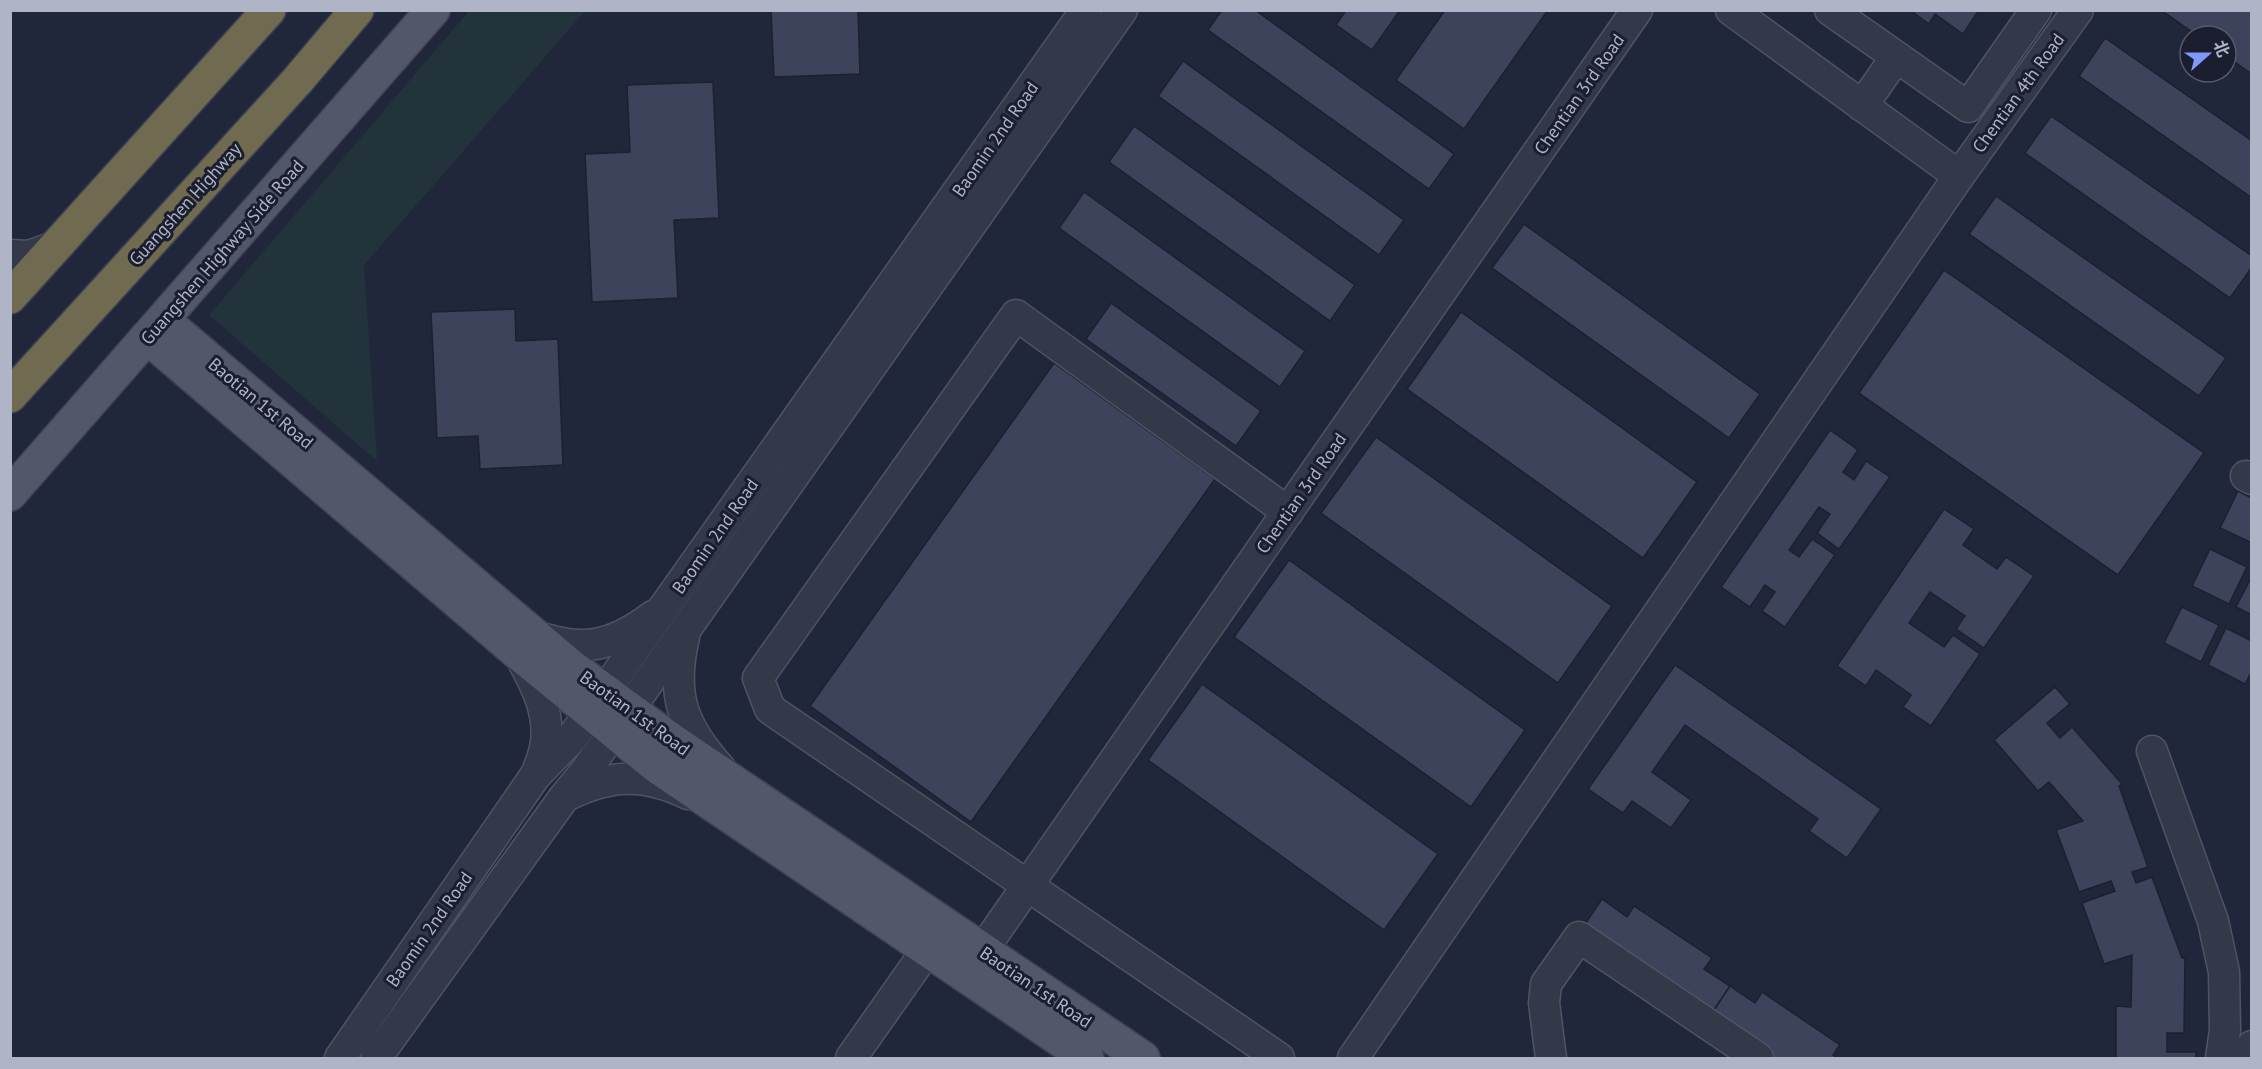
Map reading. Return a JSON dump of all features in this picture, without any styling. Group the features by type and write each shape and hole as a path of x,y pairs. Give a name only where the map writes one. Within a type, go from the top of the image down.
{"highway":[{"path":"10,297 269,10"},
{"name":"Guangshen Highway","path":"10,396 297,81 357,10"}],"main road":[{"name":"Guangshen Highway Side Road","path":"10,494 433,10"},
{"name":"Baotian 1st Road","path":"155,329 526,644 610,711 656,766 723,794 974,963 1143,1059"},
{"name":"Baotian 1st Road","path":"723,794 927,950 974,963 1087,1059"}],"street":[{"name":"Baomin 2nd Road","path":"376,1059 565,796 663,609 1086,10"},
{"name":"Baomin 2nd Road","path":"340,1059 535,776 572,739 610,711 685,630 1122,10"},
{"name":"Chentian 3rd Road","path":"974,963 1637,10"},
{"path":"1731,10 1959,176"},
{"path":"1830,10 1968,107 2036,10"},
{"name":"Chentian 4th Road","path":"1353,1059 1959,176 2078,10"},
{"path":"1862,106 1896,57"},
{"path":"10,255 29,256 57,246"},
{"path":"1279,1059 770,709 758,678 1016,315 1288,512"},
{"path":"765,464 790,481"},
{"path":"535,776 545,748 547,720 536,687 526,644 603,644 644,623 663,609"},
{"path":"565,796 600,781 620,778 682,791 723,794 708,754 692,731 679,700 677,675 685,630"},
{"path":"2152,751 2213,921 2224,972 2225,1030 2221,1059"},
{"path":"1551,1059 1544,1003 1546,984 1579,937 1758,1059"},
{"path":"851,1059 927,950"},
{"path":"2246,1059 2252,1046"}],"shaded area":[{"path":"470,10 585,11 364,265 377,461 209,315"}],"building":[{"path":"771,10 858,10 860,74 774,77"},
{"path":"1222,10 1255,10 1454,154 1429,189 1208,30"},
{"path":"1346,10 1400,10 1372,50 1336,25"},
{"path":"1445,10 1548,10 1464,129 1396,80"},
{"path":"1910,10 1979,10 1963,34 1935,14 1929,24"},
{"path":"2161,10 2252,10 2252,74 2238,64 2238,24 2181,24"},
{"path":"2105,38 2252,141 2252,198 2079,76"},
{"path":"1183,61 1404,220 1379,255 1158,96"},
{"path":"713,82 719,218 674,220 678,298 592,302 585,154 630,152 627,85"},
{"path":"2051,116 2252,256 2252,267 2230,298 2025,153"},
{"path":"1134,126 1355,285 1330,321 1109,162"},
{"path":"1084,192 1305,351 1280,387 1059,228"},
{"path":"1996,196 2226,358 2199,396 1969,234"},
{"path":"1524,224 1760,394 1729,438 1492,268"},
{"path":"1944,270 2204,453 2118,575 1859,393"},
{"path":"1111,303 1261,411 1236,446 1086,339"},
{"path":"515,309 516,341 558,339 563,465 480,469 478,436 437,438 431,312"},
{"path":"1461,312 1697,482 1643,558 1407,389"},
{"path":"1054,363 1215,479 971,822 810,706"},
{"path":"1830,430 1858,450 1843,472 1854,480 1866,461 1890,477 1839,549 1817,533 1830,514 1819,507 1789,550 1799,557 1812,539 1835,555 1785,627 1762,611 1775,592 1765,585 1750,607 1721,587"},
{"path":"1376,437 1612,606 1558,683 1321,513"},
{"path":"2238,491 2252,498 2252,543 2220,528"},
{"path":"1944,509 1974,529 1963,545 1997,569 2006,557 2034,576 1984,648 1956,629 1965,616 1930,592 1909,623 1944,647 1953,635 1980,654 1931,726 1903,707 1911,695 1876,670 1866,686 1837,666"},
{"path":"2210,549 2247,567 2229,604 2192,586"},
{"path":"1289,560 1525,730 1471,807 1234,637"},
{"path":"2252,576 2252,615 2236,607"},
{"path":"2182,607 2219,625 2201,662 2164,643"},
{"path":"2226,628 2252,641 2252,671 2245,684 2208,665"},
{"path":"1675,665 1881,809 1847,858 1809,831 1818,819 1685,725 1652,772 1691,800 1671,828 1632,801 1623,813 1588,789"},
{"path":"1202,684 1438,854 1384,930 1148,760"},
{"path":"2055,687 2070,704 2047,723 2060,738 2072,727 2122,784 2119,786 2148,867 2132,872 2136,883 2152,877 2182,958 2185,958 2184,1033 2167,1033 2167,1052 2196,1052 2196,1058 2116,1058 2116,1006 2131,1007 2132,955 2104,964 2082,903 2115,891 2111,881 2079,892 2056,830 2083,821 2049,782 2038,791 1994,740"},
{"path":"1602,899 1627,917 1634,906 1712,958 1704,969 1730,986 1710,1016 1581,930"},
{"path":"1730,986 1755,1003 1762,992 1840,1045 1833,1055 1837,1058 1772,1058 1710,1016"}]}
